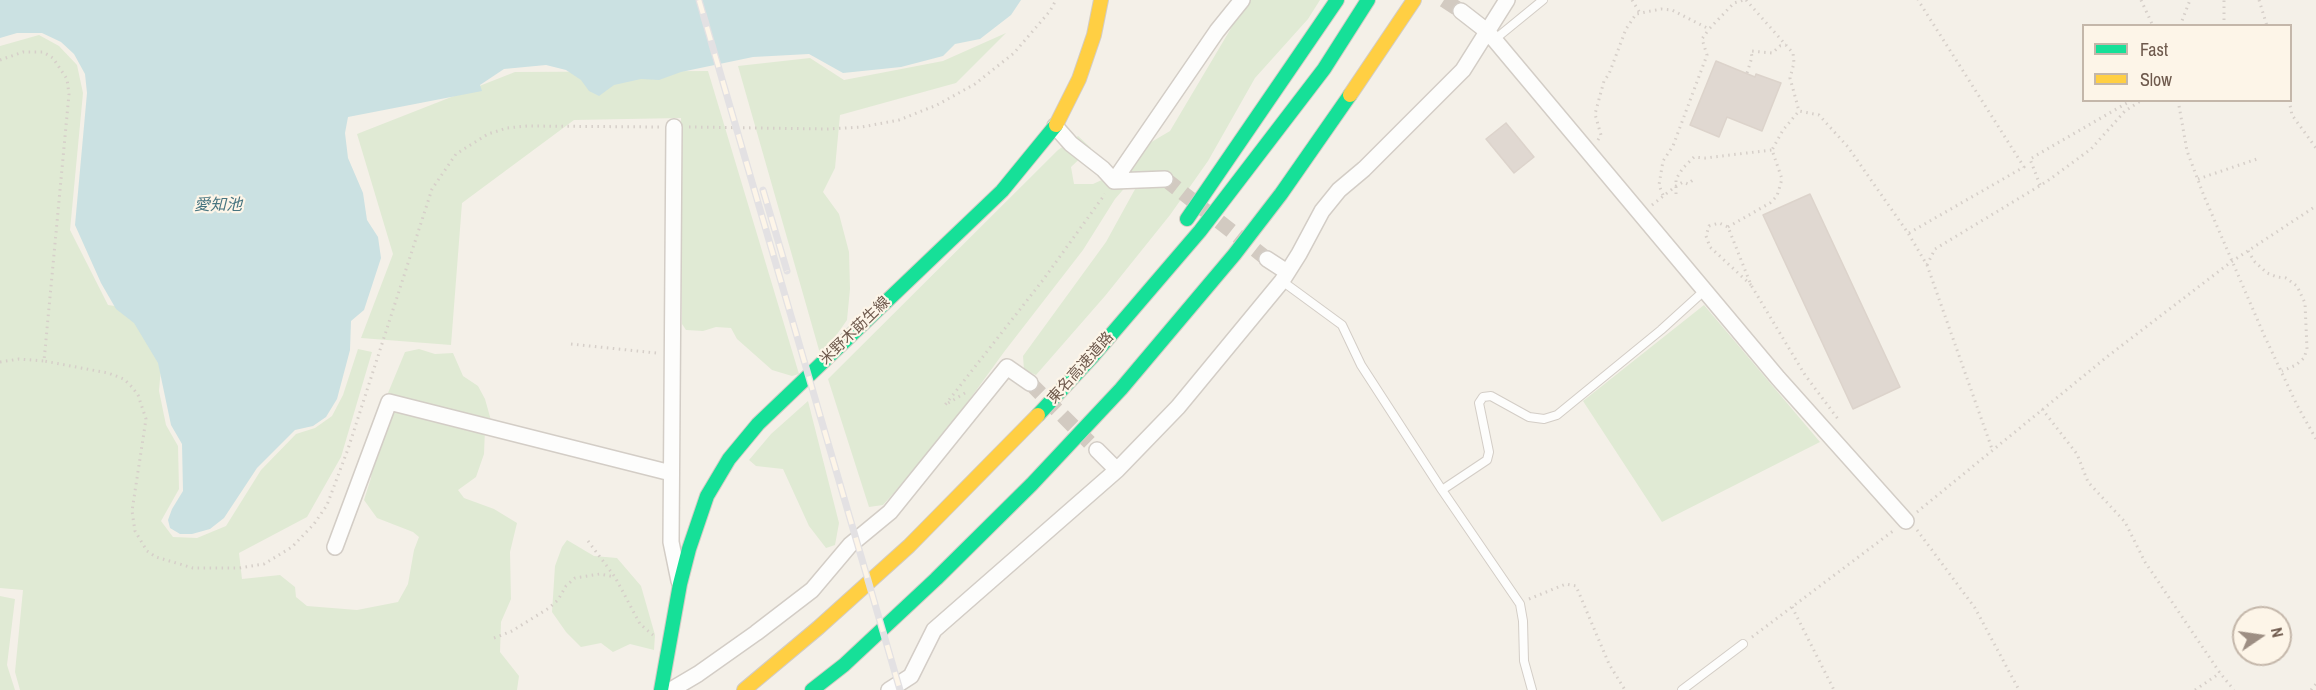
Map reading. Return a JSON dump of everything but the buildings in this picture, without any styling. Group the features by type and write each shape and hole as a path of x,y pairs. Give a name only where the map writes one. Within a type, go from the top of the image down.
{"main road":[{"name":"米野木莇生線","path":"661,690 680,584 689,549 707,496 729,459 758,424 1002,191 1055,126 1079,79 1094,35 1101,0"},
{"path":"1178,232 1337,0"},
{"name":"東名高速道路","path":"744,690 818,628 909,546 1003,453 1092,357 1200,231 1324,69 1368,0"},
{"path":"1326,131 1414,0"},
{"path":"812,690 844,665 936,579 1032,484 1121,389 1233,255 1426,0"},
{"path":"1092,357 1165,251"}],"street":[{"path":"1114,181 1217,31 1242,0"},
{"path":"889,690 911,675 934,630 1117,470 1178,406 1284,277 1322,211 1340,190 1463,70 1491,36 1507,0"},
{"path":"1461,11 1491,36 1793,395 1907,520"},
{"path":"1055,126 1071,144 1103,169 1114,181 1165,179"},
{"path":"674,127 671,542 680,584"},
{"path":"1267,259 1284,277"},
{"path":"671,690 756,633 812,590 850,544 890,512 1007,367 1030,383"},
{"path":"335,547 389,402 671,473"},
{"path":"1097,450 1117,470"}],"lane":[{"path":"1491,36 1543,0"},
{"path":"1284,277 1342,325 1361,365 1520,604 1523,621 1524,661 1532,690"},
{"path":"1442,490 1486,460 1489,452 1479,403 1483,397 1491,396 1530,417 1544,420 1557,415 1661,330 1704,291"},
{"path":"1682,690 1743,644"}],"path":[{"path":"1632,0 1640,14"},
{"path":"1663,195 1659,185 1663,160 1673,146 1707,55 1702,39 1734,1 1745,0 1793,53 1794,63 1790,78 1799,111"},
{"path":"1908,233 2024,167 1918,0"},
{"path":"2141,0 2152,24"},
{"path":"2181,24 2190,0"},
{"path":"2224,0 2224,24"},
{"path":"2259,0 2266,24"},
{"path":"1587,150 1600,139 1595,114 1604,81 1609,74 1626,29 1636,14 1661,9 1672,10 1709,29"},
{"path":"1747,72 1752,57 1751,51 1772,53 1780,46 1786,45"},
{"path":"0,60 23,52 43,52 53,58 67,79 69,94 44,361"},
{"path":"2040,185 2030,159 2129,102"},
{"path":"1927,265 1935,249 2040,185 2091,149 2125,111 2139,102"},
{"path":"2178,102 2187,151 2231,262 2281,371 2316,439"},
{"path":"2289,102 2292,115 2316,148"},
{"path":"1799,111 1818,115 1848,147 1908,233 1927,265 1992,449"},
{"path":"1728,227 1778,196 1782,179 1772,150 1783,130 1799,111"},
{"path":"1676,194 1676,179 1694,157 1705,158 1772,150"},
{"path":"2198,179 2257,159"},
{"path":"1639,213 1649,208 1676,186 1683,182 1688,184 1694,179"},
{"path":"972,389 945,405 1043,280 1114,181"},
{"path":"1743,644 1907,520 2042,409 2231,262 2316,206"},
{"path":"1751,285 1710,247 1706,236 1709,226 1719,223 1728,227 1751,285 1805,375 1839,421"},
{"path":"2248,251 2255,262 2267,273 2286,278 2297,286 2305,303 2307,349 2304,358 2296,365 2281,371"},
{"path":"571,344 618,351 672,354"},
{"path":"0,362 19,359 44,361 108,373 124,379 132,387 138,395 146,419 132,511 135,531 147,551 156,557 193,568 238,568 264,564 292,547 314,524 327,505 335,487 373,368"},
{"path":"2042,409 2077,454 2088,482 2125,522 2145,562 2234,690"},
{"path":"1907,520 1975,608 2019,690"},
{"path":"588,541 615,577 640,624 669,644"},
{"path":"494,638 512,631 549,608 575,578 600,574 615,577"},
{"path":"1520,604 1543,592 1566,584 1576,586 1609,664 1625,690"},
{"path":"1792,607 1834,690"},
{"path":"2195,690 2220,673"},
{"path":"2311,690 2316,684"}],"green space":[{"path":"1244,0 1320,0 1308,19 1255,78 1208,161 1170,215 1105,296 1036,375 1024,370 1023,356 1106,242 1145,171 1135,176 1115,199 1083,250 1004,352 935,447 883,505 869,507 828,379 1058,150 1078,136 1091,148 1071,167 1074,184 1093,184 1130,167 1148,144 1170,131 1230,30"},
{"path":"1006,33 956,83 840,115 835,168 823,192 839,214 849,252 850,289 847,320 821,357 738,66 810,58 844,80 943,61"},
{"path":"39,35 59,46 77,65 83,93 70,230 108,305 142,310 163,344 159,391 166,425 178,446 179,489 161,521 173,537 197,538 226,526 261,470 296,434 315,428 332,416 343,395 358,349 372,352 341,457 307,517 239,553 242,579 280,575 295,587 296,597 307,606 357,610 398,602 408,584 414,550 419,537 413,532 377,518 364,500 372,466 390,415 401,408 485,429 484,454 476,477 458,490 464,498 494,509 517,523 510,552 511,599 501,622 500,652 519,676 517,690 20,690 15,672 23,590 0,588 0,46"},
{"path":"708,71 799,374 792,376 772,370 737,339 731,328 686,330 682,324 681,118 574,120 462,203 451,345 361,338 393,254 357,134 515,72"},
{"path":"1704,305 1820,442 1662,522 1583,401"},
{"path":"419,349 435,354 453,353 463,376 478,386 485,399 492,424 388,393 405,352"},
{"path":"808,401 839,523 835,545 826,548 809,526 783,469 756,466 749,460 771,434"},
{"path":"567,540 594,556 617,558 641,586 655,635 654,650 630,644 613,652 601,643 581,647 566,632 552,612 555,566"},
{"path":"0,596 15,599 7,665 15,690 0,690"}],"water":[{"name":"愛知池","path":"0,0 1021,0 1011,15 980,39 955,44 943,56 901,67 843,73 809,54 753,57 681,72 659,80 641,79 614,85 599,96 589,91 581,80 566,70 546,65 504,69 480,85 482,91 348,117 345,133 348,158 363,193 367,220 378,237 381,258 364,310 351,321 350,350 337,399 326,417 313,426 295,430 257,468 224,518 210,529 192,534 180,534 170,528 168,520 183,491 182,444 171,425 158,363 134,323 116,309 101,283 75,225 87,93 85,74 74,54 61,42 42,33 17,33 0,38"}],"tunnel":[{"path":"1444,0 1461,11"},
{"path":"1165,179 1267,259"},
{"path":"1030,383 1097,450"}],"railway":[{"path":"699,0 900,690"},
{"path":"763,190 787,271"}],"traffic: fast":[{"path":"1187,219 1337,0"},
{"path":"1038,415 1092,357 1200,231 1324,69 1368,0"},
{"path":"812,690 844,665 936,579 1032,484 1121,389 1234,255 1281,194 1350,95"},
{"path":"661,690 680,584 689,549 707,496 729,459 758,424 1002,191 1056,125"}],"traffic: slow":[{"path":"1056,125 1079,79 1094,35 1101,0"},
{"path":"1350,95 1414,0"},
{"path":"744,690 818,628 909,546 1038,415"}]}
